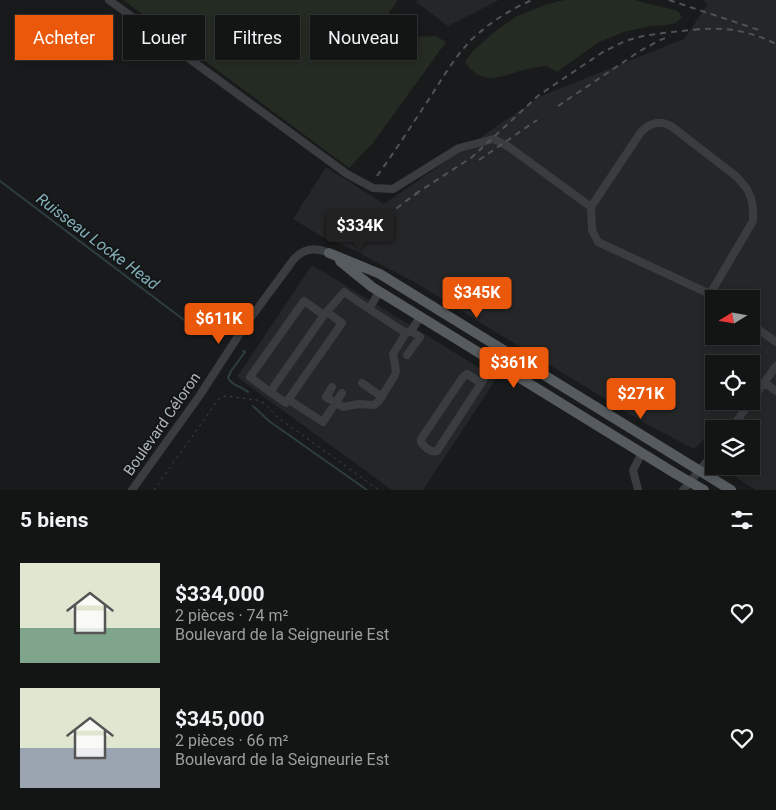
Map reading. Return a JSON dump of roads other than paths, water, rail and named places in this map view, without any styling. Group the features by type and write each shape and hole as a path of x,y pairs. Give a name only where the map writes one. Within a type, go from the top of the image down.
{"main road":[{"path":"329,253 379,292 495,366 522,380 642,453 687,486 704,490"},
{"path":"329,253 380,274 731,490"},
{"path":"420,317 428,304"},
{"path":"495,366 508,353"},
{"path":"522,380 530,367"},
{"path":"571,410 580,397"},
{"path":"590,422 599,408"}],"street":[{"path":"109,0 347,174 373,188 394,189 459,148 494,139 509,146 591,207"},
{"path":"705,292 598,242 592,230 591,207 641,132 648,126 656,123 671,126 738,177 751,198 753,221 712,290"},
{"name":"Boulevard Céloron","path":"132,490 200,395 246,324 294,259 309,249 329,253"},
{"path":"270,392 344,292 408,332 420,337 407,356"},
{"path":"369,308 379,292"},
{"path":"304,300 342,322 286,403 270,392 250,377 304,300"},
{"path":"332,387 326,397 342,407 360,404 374,405 379,402 396,373 393,354 420,317"},
{"path":"760,330 776,340"},
{"path":"482,382 466,374 463,377 421,439 424,446 434,452 437,451 482,382 495,366"},
{"path":"760,389 776,366"},
{"path":"362,383 382,396"},
{"path":"765,383 776,391"},
{"path":"288,400 323,422 342,393"},
{"path":"638,490 633,470 642,453"},
{"path":"687,486 705,465"}],"waterway":[{"name":"Ruisseau Locke Head","path":"0,181 188,323 210,323"},
{"name":"Ruisseau Locke Head","path":"243,351 245,352 228,378 232,383 248,392"},
{"name":"Ruisseau Locke Head","path":"253,406 269,421 367,490"}],"railway":[{"path":"377,176 450,67 471,40 507,13 532,0"},
{"path":"669,0 759,30"},
{"path":"415,194 471,158 539,95 603,52 625,41 643,36 700,29"},
{"path":"694,30 726,29 757,36 776,44"},
{"path":"558,106 640,51 670,36"},
{"path":"479,160 537,120"},
{"path":"366,240 391,213 421,191"}]}
